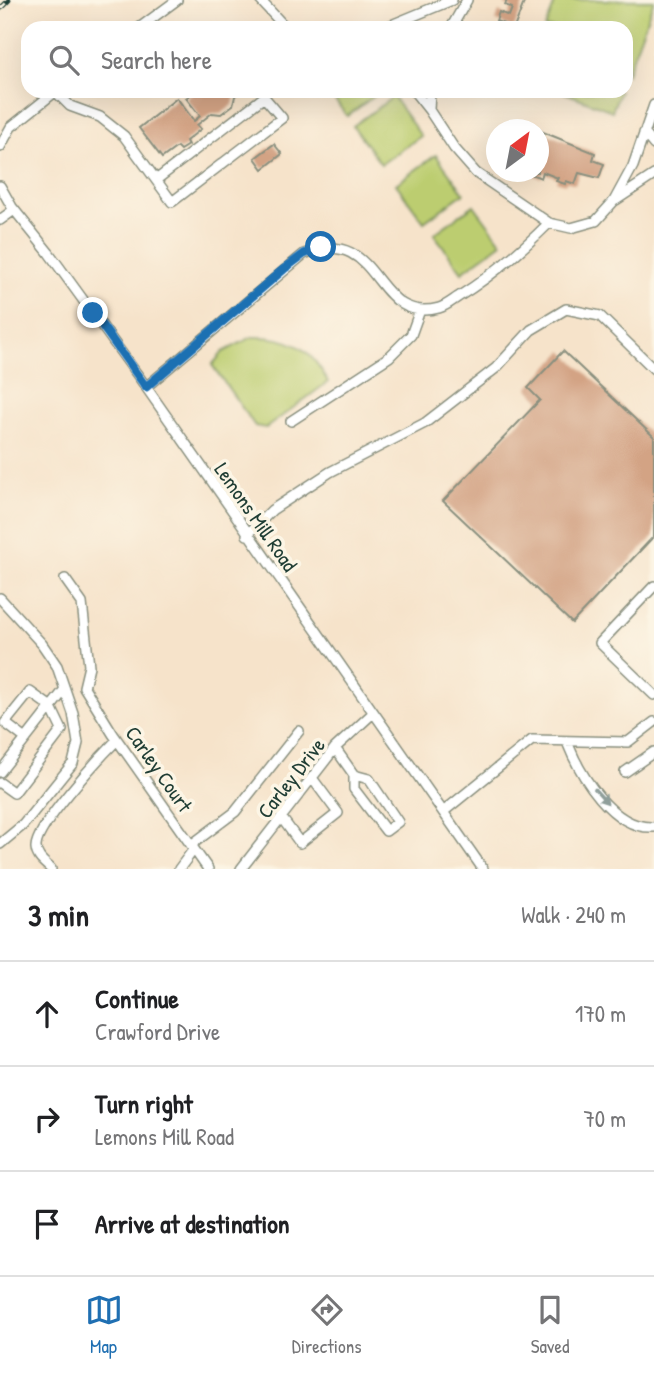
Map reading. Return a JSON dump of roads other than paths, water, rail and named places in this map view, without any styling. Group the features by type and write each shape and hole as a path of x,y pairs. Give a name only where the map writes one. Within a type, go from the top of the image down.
{"street":[{"path":"148,21 177,0"},
{"path":"260,0 280,21"},
{"path":"401,21 453,0"},
{"path":"455,21 467,0"},
{"path":"0,147 11,127 46,98"},
{"path":"62,98 70,106 100,117 124,136 172,202 282,118 265,98"},
{"path":"156,180 263,98"},
{"path":"420,98 454,148 476,173 549,223 570,228 596,221 614,201 633,166 654,105"},
{"path":"429,110 430,98"},
{"path":"644,133 654,145"},
{"path":"614,201 654,175"},
{"name":"Lemons Mill Road","path":"0,186 14,210 49,253 146,387 483,869"},
{"path":"0,220 14,210"},
{"path":"146,387 284,269 304,254 321,247 354,252 363,259 398,303 420,310 441,308 515,256 549,223"},
{"path":"247,535 272,510 330,472 425,423 495,368 531,330 566,309 600,316 654,369"},
{"path":"291,421 389,357 411,335 420,310"},
{"name":"Carley Court","path":"65,579 82,603 89,666 84,687 117,740 208,869"},
{"path":"654,586 600,643 654,695"},
{"path":"0,598 42,644 57,666 73,713 78,743 73,763 23,825 0,844"},
{"path":"0,772 65,689"},
{"path":"0,783 14,793 62,730 51,707 30,692 5,723 26,739"},
{"name":"Carley Drive","path":"241,869 335,748 373,713"},
{"path":"443,812 532,740 628,741 654,722"},
{"path":"179,869 193,847 234,812 299,731"},
{"path":"51,869 38,857 36,845 40,832 82,778 117,740"},
{"path":"567,741 579,770 620,817 635,826 654,827"},
{"path":"335,748 355,775 369,779 398,822 386,831 354,789 355,775"},
{"path":"625,772 654,752"},
{"path":"281,817 300,843 338,813 312,778"}],"railway":[{"path":"0,9 9,0"}]}
